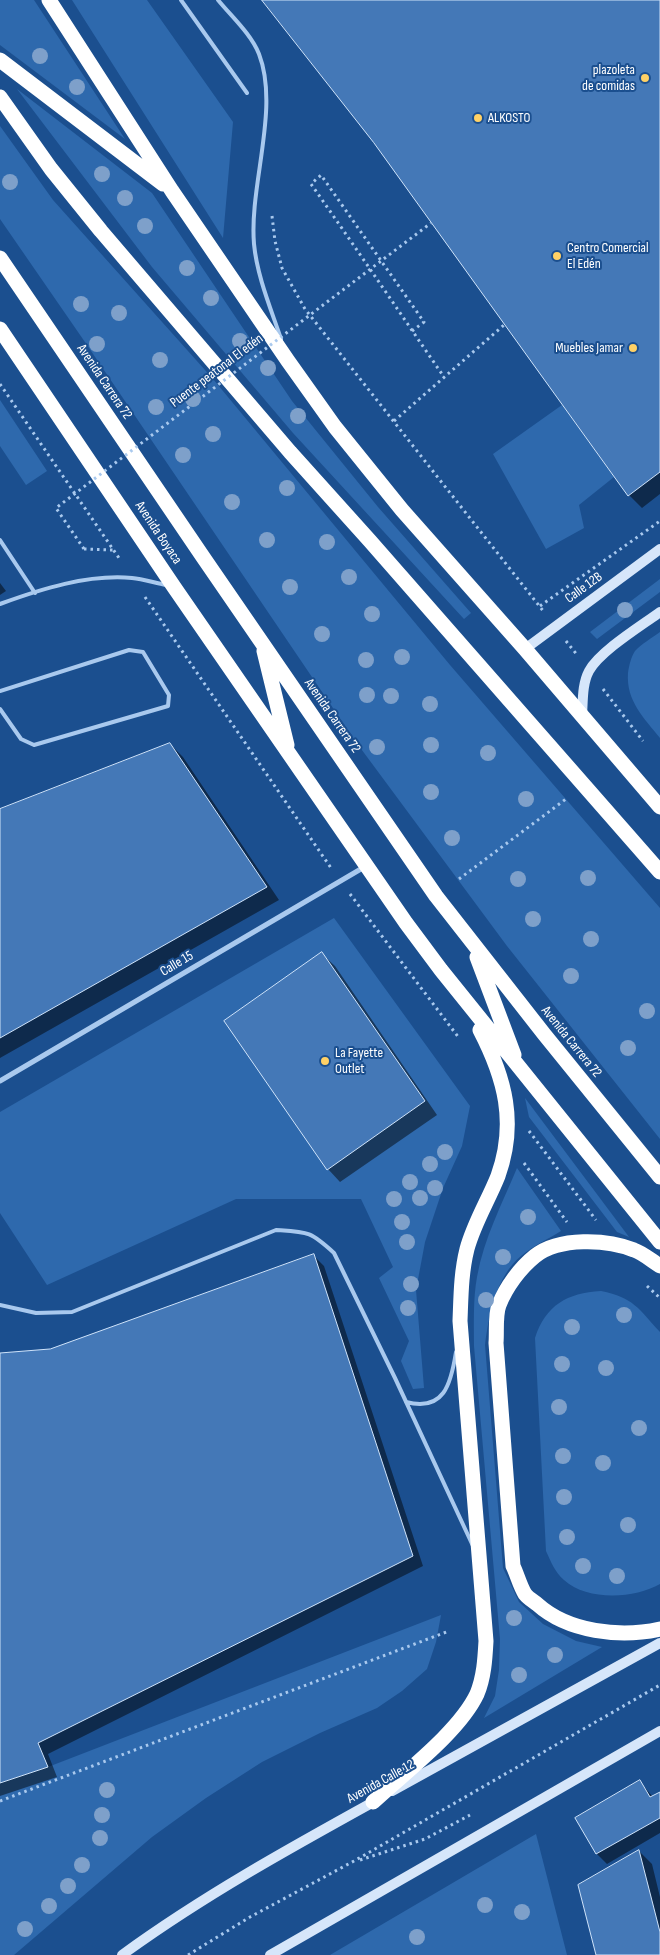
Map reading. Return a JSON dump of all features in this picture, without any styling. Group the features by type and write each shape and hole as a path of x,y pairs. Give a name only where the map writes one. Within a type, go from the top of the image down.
{"highway":[{"path":"49,0 172,191 335,427 402,510 658,801"},
{"path":"0,60 172,191"},
{"path":"0,97 51,169 101,231 290,452 660,872"},
{"name":"Avenida Carrera 72","path":"0,258 436,896 578,1077 660,1177"},
{"name":"Avenida Boyaca","path":"0,329 289,754"},
{"path":"262,642 289,754 441,970 480,1030 496,1062 503,1087 508,1118 504,1157 497,1177 475,1224 461,1277 460,1321 486,1641 484,1668 476,1694 455,1727 373,1802"},
{"path":"472,942 520,1068"},
{"path":"441,970 660,1242"},
{"path":"660,1266 636,1250 614,1244 596,1242 564,1244 536,1256 512,1281 498,1306 496,1343 513,1566 526,1594 549,1615 578,1627 612,1632 649,1632 660,1629"}],"main road":[{"name":"Calle 12B","path":"525,649 660,549"},
{"path":"582,716 583,695 589,671 607,651 660,612"},
{"name":"Avenida Calle 12","path":"122,1955 167,1922 251,1870 660,1643"},
{"path":"270,1955 660,1731"}],"street":[{"name":"Calle 15","path":"0,1081 366,866"}],"lane":[{"path":"181,0 247,93"},
{"path":"218,0 252,41 259,54 266,79 266,111 256,187 254,243 257,262 288,361"},
{"path":"0,540 35,593"},
{"path":"0,604 73,582 107,578 132,578 174,587"},
{"path":"0,692 129,650 143,652 169,695 168,706 34,745 21,739 0,709"},
{"path":"0,1305 36,1313 72,1312 276,1230 304,1231 318,1238 334,1253 479,1560"},
{"path":"406,1402 426,1405 437,1400 446,1390 455,1357 460,1321"}],"path":[{"path":"412,331 424,322 321,175 311,184 371,269 412,331 444,377"},
{"path":"272,210 275,241 282,268 305,309 540,606 660,521"},
{"name":"Puente peatonal El edén","path":"113,550 84,549 56,508 431,223"},
{"path":"394,421 504,325"},
{"path":"0,384 340,881 460,1040"},
{"path":"458,879 566,799"},
{"path":"527,1129 597,1221"},
{"path":"520,1158 572,1229"},
{"path":"646,1285 660,1298"},
{"path":"0,1801 448,1630"},
{"path":"188,1955 250,1917 354,1861 660,1685"},
{"path":"354,1861 425,1839 478,1811"}],"shaded area":[{"path":"0,0 34,0 125,139 0,45"},
{"path":"72,0 147,0 233,122 223,238"},
{"path":"17,89 152,193 292,401 378,507 471,613 464,619 293,433 152,267"},
{"path":"0,126 53,200 213,379 450,665 660,908 660,1139 507,946 356,742 0,219"},
{"path":"0,400 47,471 26,485 0,446"},
{"path":"562,405 614,477 579,505 584,528 546,549 493,454"},
{"path":"660,579 660,592 597,639 590,632"},
{"path":"660,632 660,738 642,716 633,701 628,683 628,673 635,651 643,643"},
{"path":"334,918 470,1106 462,1146 443,1188 425,1242 416,1290 424,1388 413,1389 401,1361 409,1341 379,1278 393,1267 361,1199 236,1199 47,1285 0,1213 0,1112"},
{"path":"525,1098 629,1237 617,1232 529,1117"},
{"path":"517,1168 561,1231 530,1249 505,1274 495,1297 487,1333 485,1345 503,1568 519,1602 543,1624 576,1641 602,1647 484,1718 495,1696 499,1670 500,1639 474,1346 474,1302 477,1277 484,1249"},
{"path":"601,1291 621,1297 635,1305 660,1332 660,1584 637,1593 611,1596 585,1592 574,1587 558,1574 546,1551 535,1338 545,1317 559,1303 578,1295"},
{"path":"441,1615 436,1642 427,1669 402,1691 377,1708 320,1733 262,1762 206,1798 152,1837 14,1955 0,1955 0,1783 48,1767"},
{"path":"536,1834 567,1955 330,1955"}],"building":[{"name":"Centro Comercial El Edén","path":"262,0 660,0 660,472 628,496 374,143"},
{"path":"170,743 267,887 0,1038 0,809"},
{"name":"La Fayette Outlet","path":"322,952 425,1101 327,1170 224,1021"},
{"path":"314,1254 413,1556 38,1743 48,1767 0,1783 0,1353 50,1349"},
{"path":"640,1780 650,1797 660,1792 660,1818 596,1854 575,1818"},
{"path":"639,1850 660,1932 660,1955 596,1955 578,1885"}],"place":[{"name":"plazoleta de comidas","path":"645,78"},
{"name":"ALKOSTO","path":"478,118"},
{"name":"Centro Comercial El Edén","path":"557,256"},
{"name":"Muebles Jamar","path":"633,348"},
{"name":"La Fayette Outlet","path":"325,1061"}]}
